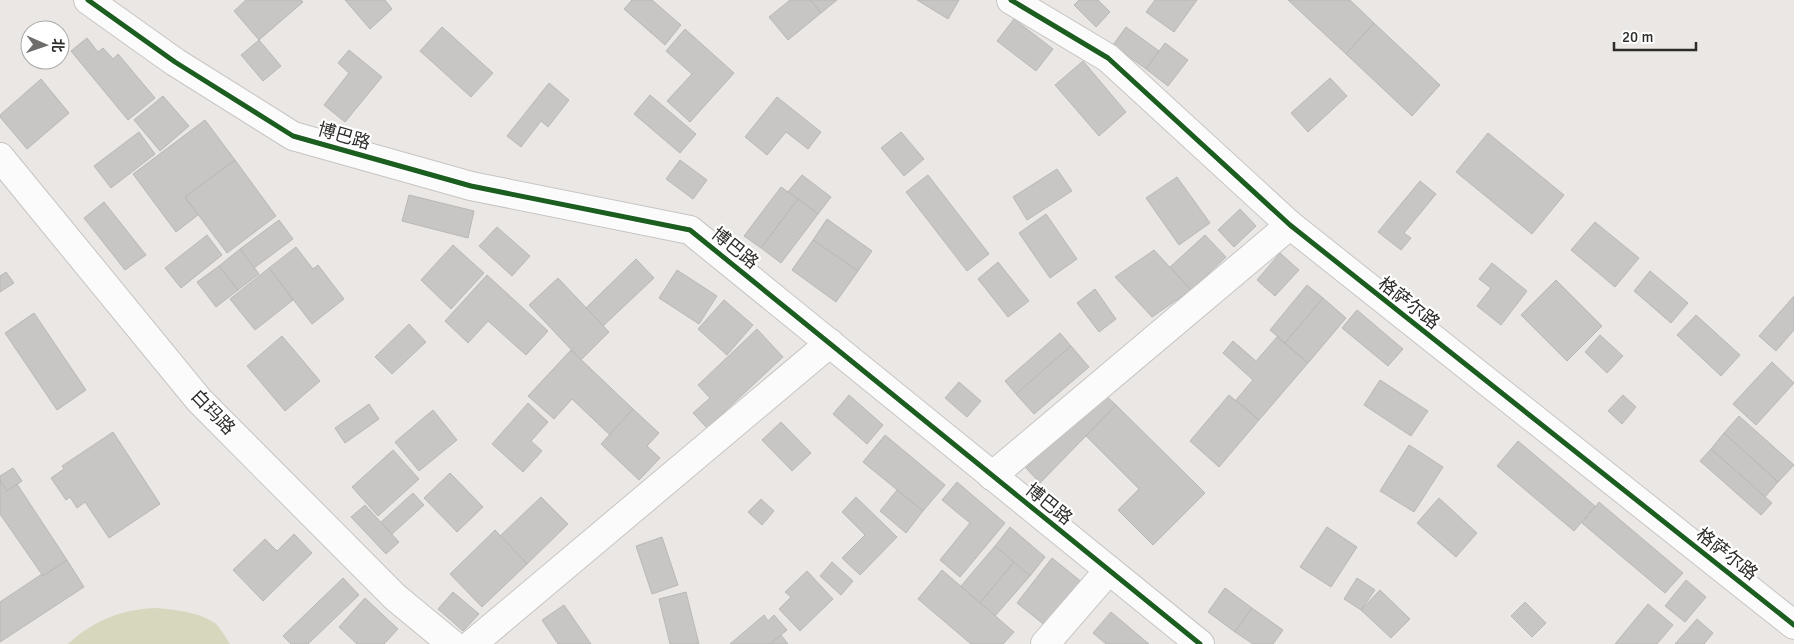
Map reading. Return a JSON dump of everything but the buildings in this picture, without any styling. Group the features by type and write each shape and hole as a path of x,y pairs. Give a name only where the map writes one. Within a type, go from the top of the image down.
{"street":[{"name":"格萨尔路","path":"1011,0 1108,58 1290,225 1794,625"},
{"name":"博巴路","path":"90,1 175,62 293,136 471,186 690,230 1200,644"},
{"name":"白玛路","path":"0,157 199,400 395,596 452,644"},
{"path":"992,476 1290,225"},
{"path":"472,644 830,343"},
{"path":"1045,644 1109,570"}],"green space":[{"path":"157,608 188,612 210,620 218,626 230,644 68,644 88,628 109,617 132,611"}],"cycle path":[{"path":"88,0 175,62 293,136 471,186 690,230 1200,644"},
{"path":"1011,0 1108,58 1290,225 1794,625"}]}
